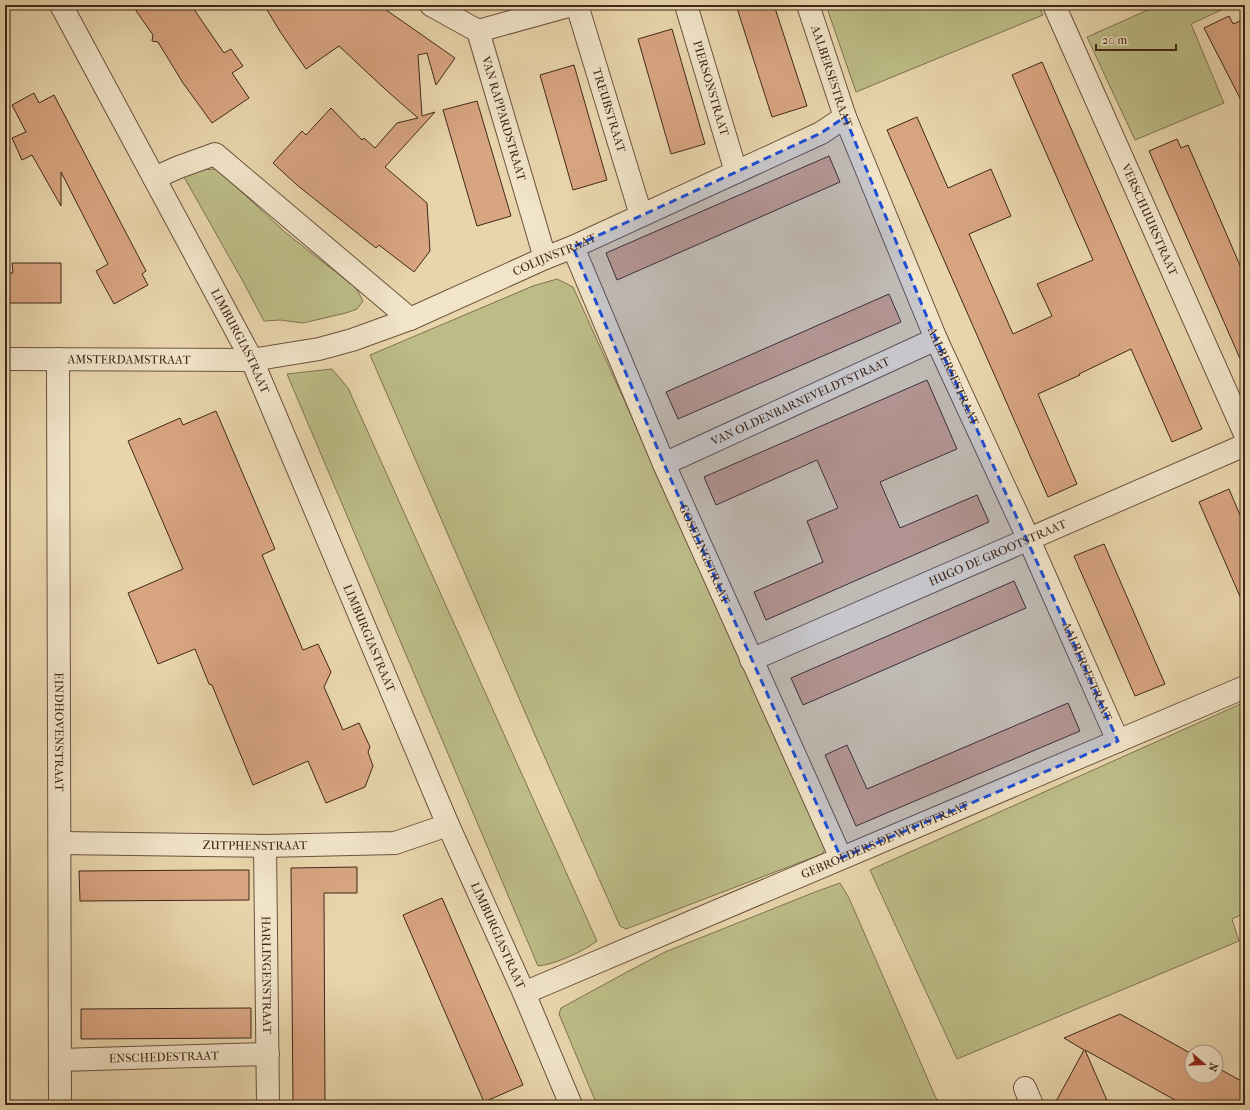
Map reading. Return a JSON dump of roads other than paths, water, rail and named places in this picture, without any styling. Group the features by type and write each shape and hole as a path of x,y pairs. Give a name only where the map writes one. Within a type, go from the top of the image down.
{"street":[{"name":"LIMBURGIASTRAAT","path":"61,5 252,360 448,826 524,993 571,1105"},
{"path":"431,5 478,31 572,5"},
{"name":"TREUBSTRAAT","path":"577,5 641,215"},
{"name":"PIERSONSTRAAT","path":"686,5 736,172"},
{"name":"AALBERSESTRAAT","path":"808,5 845,117 936,339 1029,540 1118,740"},
{"name":"VERSCHUURSTRAAT","path":"1054,5 1245,434"},
{"name":"VAN RAPPARDSTRAAT","path":"478,31 545,258"},
{"name":"COLIJNSTRAAT","path":"252,360 319,349 352,340 410,319 545,258 573,247 821,134 845,117"},
{"path":"154,178 215,154 410,319"},
{"name":"GOSELINGSTRAAT","path":"573,247 664,464 841,858"},
{"name":"VAN OLDENBARNEVELDTSTRAAT","path":"664,464 936,339"},
{"name":"AMSTERDAMSTRAAT","path":"5,359 252,360"},
{"name":"EINDHOVENSTRAAT","path":"58,359 60,1105"},
{"name":"HUGO DE GROOTSTRAAT","path":"751,660 1245,445"},
{"name":"GEBROEDERS DE WITTSTRAAT","path":"524,993 1245,687"},
{"name":"ZUTPHENSTRAAT","path":"60,843 265,846 395,843 448,826"},
{"name":"HARLINGENSTRAAT","path":"265,846 268,1105"},
{"name":"ENSCHEDESTRAAT","path":"60,1060 268,1054"}]}
